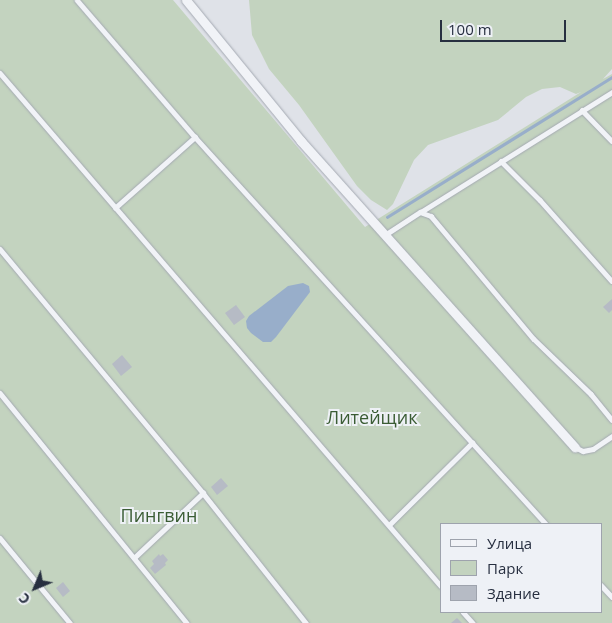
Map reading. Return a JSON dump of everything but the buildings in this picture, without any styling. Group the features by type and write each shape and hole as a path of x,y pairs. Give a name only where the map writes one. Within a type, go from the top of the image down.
{"street":[{"path":"186,0 301,141 574,447"}],"lane":[{"path":"77,0 195,137 545,523"},
{"path":"0,74 440,585"},
{"path":"385,235 612,92"},
{"path":"582,110 612,141"},
{"path":"116,208 195,137"},
{"path":"501,161 540,200 612,281"},
{"path":"420,212 431,216 534,339 592,394 612,420"},
{"path":"0,249 203,493 306,623"},
{"path":"0,393 187,623"},
{"path":"574,447 583,451 593,449 612,436"},
{"path":"389,525 472,443"},
{"path":"134,558 203,493"},
{"path":"0,538 70,623"},
{"path":"602,586 612,597"},
{"path":"464,613 473,623"}],"green space":[{"path":"0,0 173,0 365,227 581,92 576,94 560,87 542,89 526,97 498,120 428,145 414,160 393,204 387,210 371,200 357,186 299,105 269,69 252,35 249,0 612,0 612,69 603,79 612,74 612,623 0,623"}],"water":[{"path":"303,283 309,286 310,292 271,342 263,342 251,333 247,328 246,321 249,316 288,286"}],"waterway":[{"path":"387,217 612,77"}],"park label":[{"name":"Литейщик","path":"372,417"},
{"name":"Пингвин","path":"159,515"}]}
